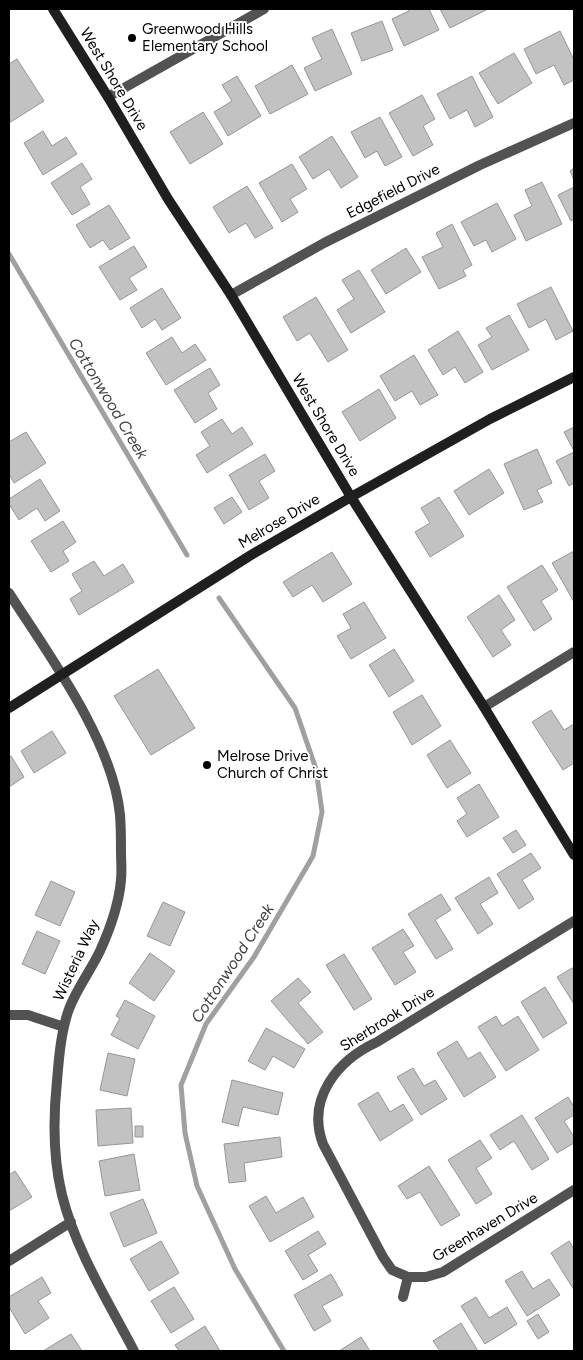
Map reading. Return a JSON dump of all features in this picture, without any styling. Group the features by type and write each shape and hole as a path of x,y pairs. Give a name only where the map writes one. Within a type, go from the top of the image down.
{"street":[{"name":"West Shore Drive","path":"53,9 168,199 231,295 351,496 484,707 574,855"},
{"path":"108,97 248,16 264,9"},
{"name":"Edgefield Drive","path":"231,295 350,230 480,165 574,123"},
{"name":"Melrose Drive","path":"9,708 251,555 351,496 490,418 574,377"},
{"name":"Wisteria Way","path":"9,593 62,675 94,732 114,782 120,814 121,880 113,916 100,950 70,1007 64,1027 58,1058 53,1119 57,1170 62,1196 80,1248 134,1351"},
{"path":"484,707 574,652"},
{"name":"Sherbrook Drive","path":"408,1276 392,1270 383,1257 323,1144 317,1118 320,1101 326,1086 346,1061 364,1048 378,1042 574,921"},
{"path":"9,1015 28,1015 64,1027"},
{"name":"Greenhaven Drive","path":"408,1276 426,1277 443,1272 574,1190"},
{"path":"9,1260 71,1222"},
{"path":"403,1297 408,1276"}],"building":[{"path":"408,9 429,9 439,30 404,46 392,19 409,11"},
{"path":"440,9 486,9 486,10 450,28"},
{"path":"382,21 393,50 362,61 351,33"},
{"path":"332,29 352,74 315,91 304,68 322,59 312,38"},
{"path":"560,31 574,60 574,80 564,85 554,65 536,74 524,49"},
{"path":"514,53 532,83 498,104 479,73"},
{"path":"17,59 44,101 9,123 9,64"},
{"path":"292,65 308,94 270,114 255,86"},
{"path":"237,76 261,116 228,136 214,112 232,101 222,85"},
{"path":"472,76 493,117 475,127 467,110 450,119 437,94"},
{"path":"422,95 435,119 423,126 433,145 413,156 389,113"},
{"path":"203,112 223,144 190,164 170,132"},
{"path":"380,117 402,157 385,166 377,151 365,158 351,132"},
{"path":"43,131 52,146 66,137 77,154 43,175 24,143"},
{"path":"332,136 358,177 341,188 329,169 313,179 299,157"},
{"path":"82,163 92,179 80,187 90,204 72,215 51,183"},
{"path":"292,164 307,189 290,199 298,212 282,222 259,183"},
{"path":"574,168 574,180 570,171"},
{"path":"542,182 562,224 526,241 514,215 532,206 525,190"},
{"path":"247,186 273,228 255,238 246,223 229,233 213,207"},
{"path":"574,187 574,219 571,221 558,195"},
{"path":"497,203 516,239 492,252 486,240 474,246 461,222"},
{"path":"109,205 130,238 110,250 103,240 90,248 76,225"},
{"path":"452,224 472,265 463,270 466,276 439,289 422,257 443,247 436,233"},
{"path":"134,246 147,267 129,278 137,290 120,300 99,267"},
{"path":"406,248 421,272 386,294 371,270"},
{"path":"359,270 385,312 351,333 337,310 354,299 342,280"},
{"path":"551,287 573,331 556,340 546,319 529,328 517,304"},
{"path":"162,288 181,318 162,330 155,319 142,328 130,308"},
{"path":"316,297 348,350 328,362 310,333 297,341 283,317"},
{"path":"509,315 529,350 492,370 478,345 492,337 486,328"},
{"path":"458,331 483,372 465,383 455,367 443,375 428,350"},
{"path":"172,337 182,353 195,344 206,360 166,385 146,353"},
{"path":"414,355 438,395 420,405 412,391 395,401 380,376"},
{"path":"210,368 220,385 208,393 217,409 195,423 174,390"},
{"path":"379,389 396,418 360,441 342,412"},
{"path":"222,419 232,434 242,427 253,444 207,473 196,455 210,446 201,432"},
{"path":"574,427 574,451 564,432"},
{"path":"26,432 46,463 14,483 9,474 9,442"},
{"path":"537,449 552,483 537,490 543,502 524,510 504,464"},
{"path":"574,452 574,483 569,486 556,461"},
{"path":"265,454 275,471 259,481 269,498 249,510 229,475"},
{"path":"489,469 504,493 469,515 454,491"},
{"path":"40,479 60,511 45,521 37,508 19,520 9,504 9,499"},
{"path":"232,497 242,512 224,524 214,508"},
{"path":"439,497 464,536 430,557 415,532 430,523 421,508"},
{"path":"63,521 76,542 63,551 69,561 51,572 31,541"},
{"path":"574,551 574,602 552,563"},
{"path":"332,552 352,584 323,602 312,585 293,597 283,582"},
{"path":"94,561 104,576 123,564 134,582 79,615 70,599 82,591 72,574"},
{"path":"542,565 558,590 541,601 552,619 534,631 507,587"},
{"path":"499,595 515,620 501,630 511,645 493,657 467,617"},
{"path":"364,602 386,638 351,659 337,636 351,628 343,614"},
{"path":"394,649 414,681 389,697 369,665"},
{"name":"Melrose Drive Church of Christ","path":"158,669 195,728 151,755 114,696"},
{"path":"422,695 441,726 412,745 393,712"},
{"path":"551,710 564,730 574,724 574,763 563,770 532,722"},
{"path":"52,731 66,753 34,773 21,751"},
{"path":"450,740 471,773 447,788 427,755"},
{"path":"11,756 24,777 9,787 9,757"},
{"path":"479,784 499,817 467,837 457,821 467,814 457,798"},
{"path":"516,830 526,845 513,853 503,838"},
{"path":"531,853 541,868 522,880 534,899 519,909 497,874"},
{"path":"489,877 498,893 480,904 493,924 478,934 455,898"},
{"path":"51,881 75,892 60,926 35,915"},
{"path":"441,894 451,910 435,920 453,949 436,959 408,914"},
{"path":"163,902 185,912 170,946 147,936"},
{"path":"403,929 414,946 403,952 416,972 395,985 372,948"},
{"path":"37,931 60,941 45,974 22,964"},
{"path":"150,953 175,971 154,1001 129,983"},
{"path":"344,954 372,999 354,1010 326,965"},
{"path":"574,967 574,1004 557,977"},
{"path":"298,978 311,992 298,1003 323,1032 308,1044 271,1001"},
{"path":"545,987 567,1023 543,1038 521,1002"},
{"path":"125,1000 155,1016 138,1049 111,1035 120,1018 116,1016"},
{"path":"496,1016 502,1026 518,1016 539,1050 506,1071 478,1027"},
{"path":"266,1028 305,1049 294,1068 273,1056 265,1070 248,1061"},
{"path":"457,1041 468,1059 480,1052 496,1077 464,1097 437,1053"},
{"path":"108,1053 135,1059 127,1096 100,1090"},
{"path":"413,1068 424,1086 435,1080 447,1099 421,1115 397,1077"},
{"path":"232,1080 283,1093 278,1115 243,1107 238,1126 222,1122"},
{"path":"378,1092 390,1112 403,1104 413,1120 380,1141 358,1104"},
{"path":"568,1097 574,1107 574,1115 564,1121 574,1137 574,1143 557,1153 535,1118"},
{"path":"131,1108 133,1143 98,1146 96,1110"},
{"path":"522,1115 549,1159 532,1170 514,1141 500,1150 490,1135"},
{"path":"135,1126 143,1126 143,1137 135,1137"},
{"path":"280,1137 282,1157 244,1163 246,1181 229,1183 224,1144"},
{"path":"480,1140 492,1158 476,1168 492,1194 476,1204 448,1160"},
{"path":"134,1154 140,1190 105,1196 99,1161"},
{"path":"429,1166 460,1215 441,1226 420,1192 407,1199 398,1186"},
{"path":"15,1171 32,1197 9,1211 9,1175"},
{"path":"266,1196 276,1213 303,1197 314,1217 270,1242 249,1206"},
{"path":"143,1199 157,1233 124,1247 110,1213"},
{"path":"318,1231 326,1244 308,1255 318,1271 303,1280 285,1251"},
{"path":"161,1241 179,1273 149,1291 130,1259"},
{"path":"569,1241 574,1249 574,1290 551,1253"},
{"path":"522,1271 533,1289 549,1279 560,1295 527,1316 505,1281"},
{"path":"331,1274 343,1295 322,1306 331,1321 314,1331 294,1295"},
{"path":"42,1277 51,1293 38,1301 49,1318 25,1334 9,1307 9,1297"},
{"path":"174,1287 194,1319 171,1333 151,1301"},
{"path":"476,1297 489,1318 507,1307 517,1324 485,1344 461,1306"},
{"path":"538,1314 549,1332 538,1339 527,1321"},
{"path":"461,1323 478,1351 440,1351 433,1341"},
{"path":"205,1326 220,1351 179,1351 175,1345"},
{"path":"71,1334 82,1351 43,1351"},
{"path":"361,1337 370,1351 339,1351"}],"waterway":[{"name":"Cottonwood Creek","path":"9,254 187,555"},
{"name":"Cottonwood Creek","path":"219,598 295,708 316,769 322,812 313,856 254,957 206,1024 181,1085 185,1133 197,1186 235,1269 284,1351"}],"place":[{"name":"Greenwood Hills Elementary School","path":"132,38"},
{"name":"Melrose Drive Church of Christ","path":"207,765"}]}
